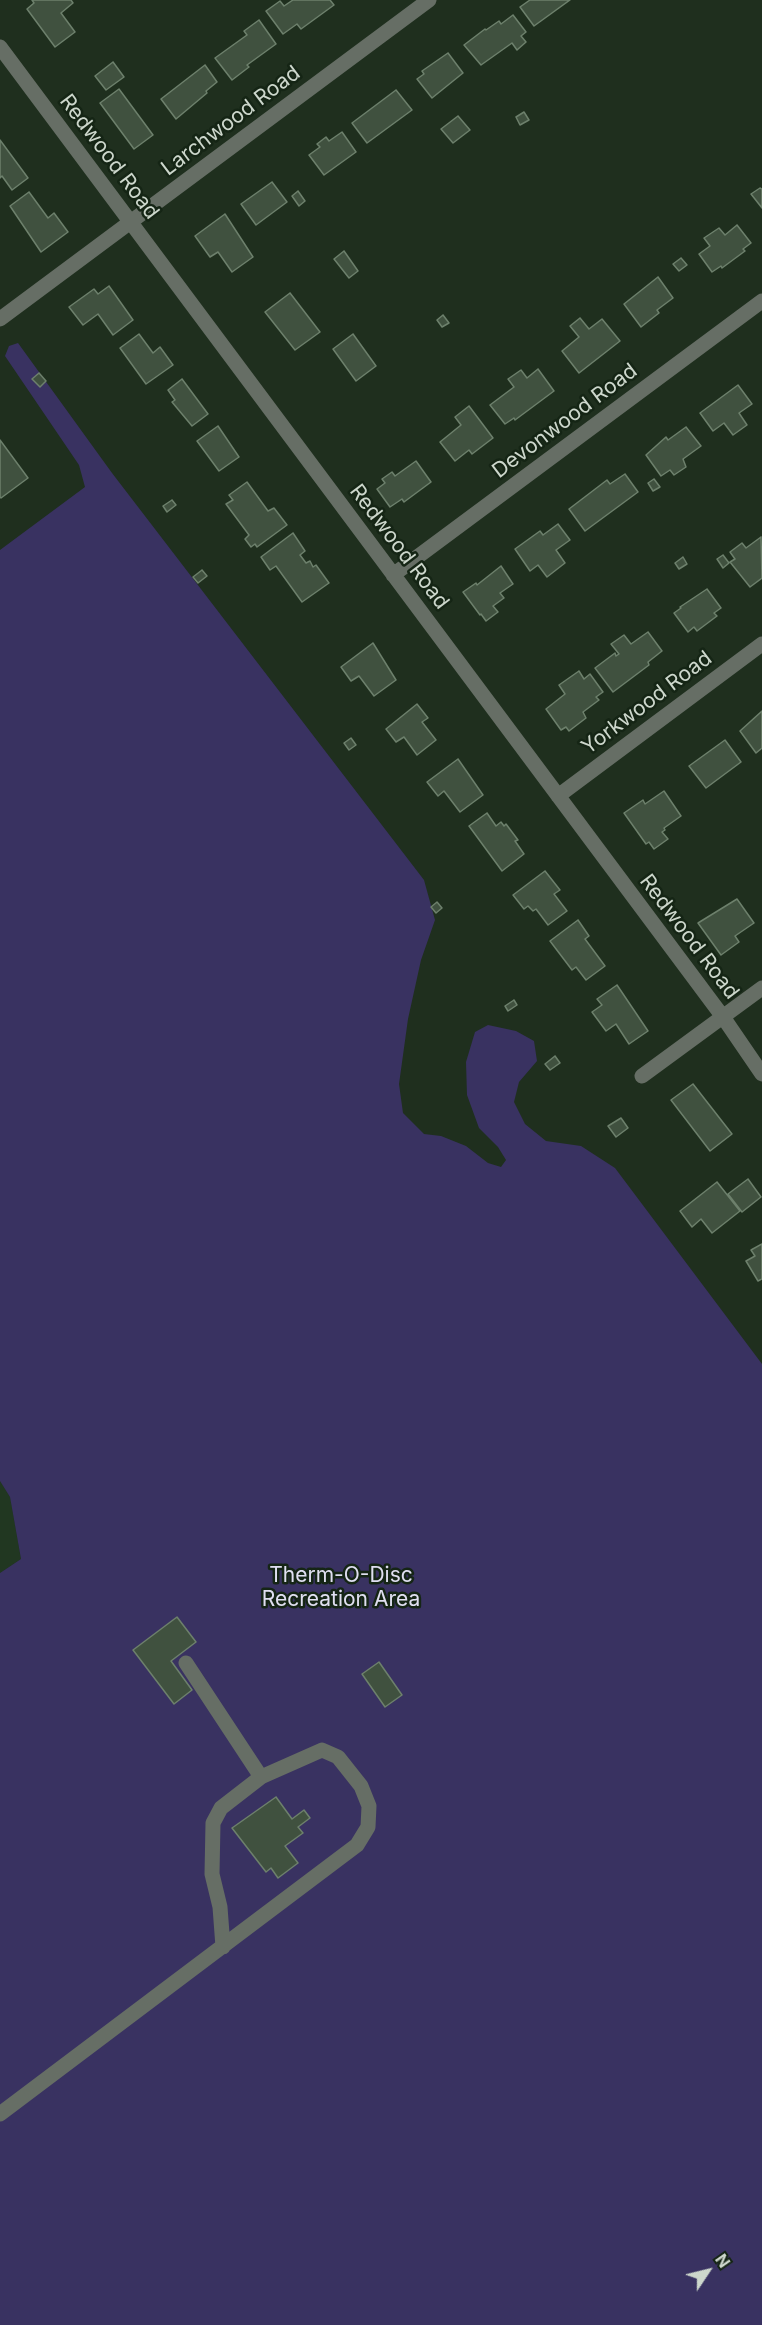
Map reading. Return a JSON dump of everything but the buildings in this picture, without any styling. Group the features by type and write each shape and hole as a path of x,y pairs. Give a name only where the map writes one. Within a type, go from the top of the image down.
{"street":[{"name":"Larchwood Road","path":"0,319 429,0"},
{"name":"Redwood Road","path":"0,47 723,1017 762,1074"},
{"name":"Devonwood Road","path":"393,575 762,301"},
{"name":"Yorkwood Road","path":"558,796 762,644"},
{"path":"642,1076 762,988"},
{"path":"186,1663 261,1777"},
{"path":"0,2114 223,1947 357,1845 368,1827 369,1806 361,1786 338,1757 322,1750 261,1777 221,1808 213,1823 212,1874 220,1907 223,1947"}],"shaded area":[{"path":"0,1481 10,1497 21,1559 0,1573"}],"green space":[{"name":"Therm-O-Disc Recreation Area","path":"18,343 112,473 424,880 435,920 421,960 408,1019 399,1084 403,1113 424,1134 441,1136 466,1146 488,1163 501,1167 506,1160 498,1147 479,1128 467,1095 466,1062 475,1032 488,1025 516,1031 534,1041 537,1061 519,1082 514,1102 525,1124 546,1141 581,1146 615,1168 762,1364 762,2325 0,2325 0,1573 21,1559 10,1497 0,1481 0,550 85,487 79,465 5,356 9,346"}]}
